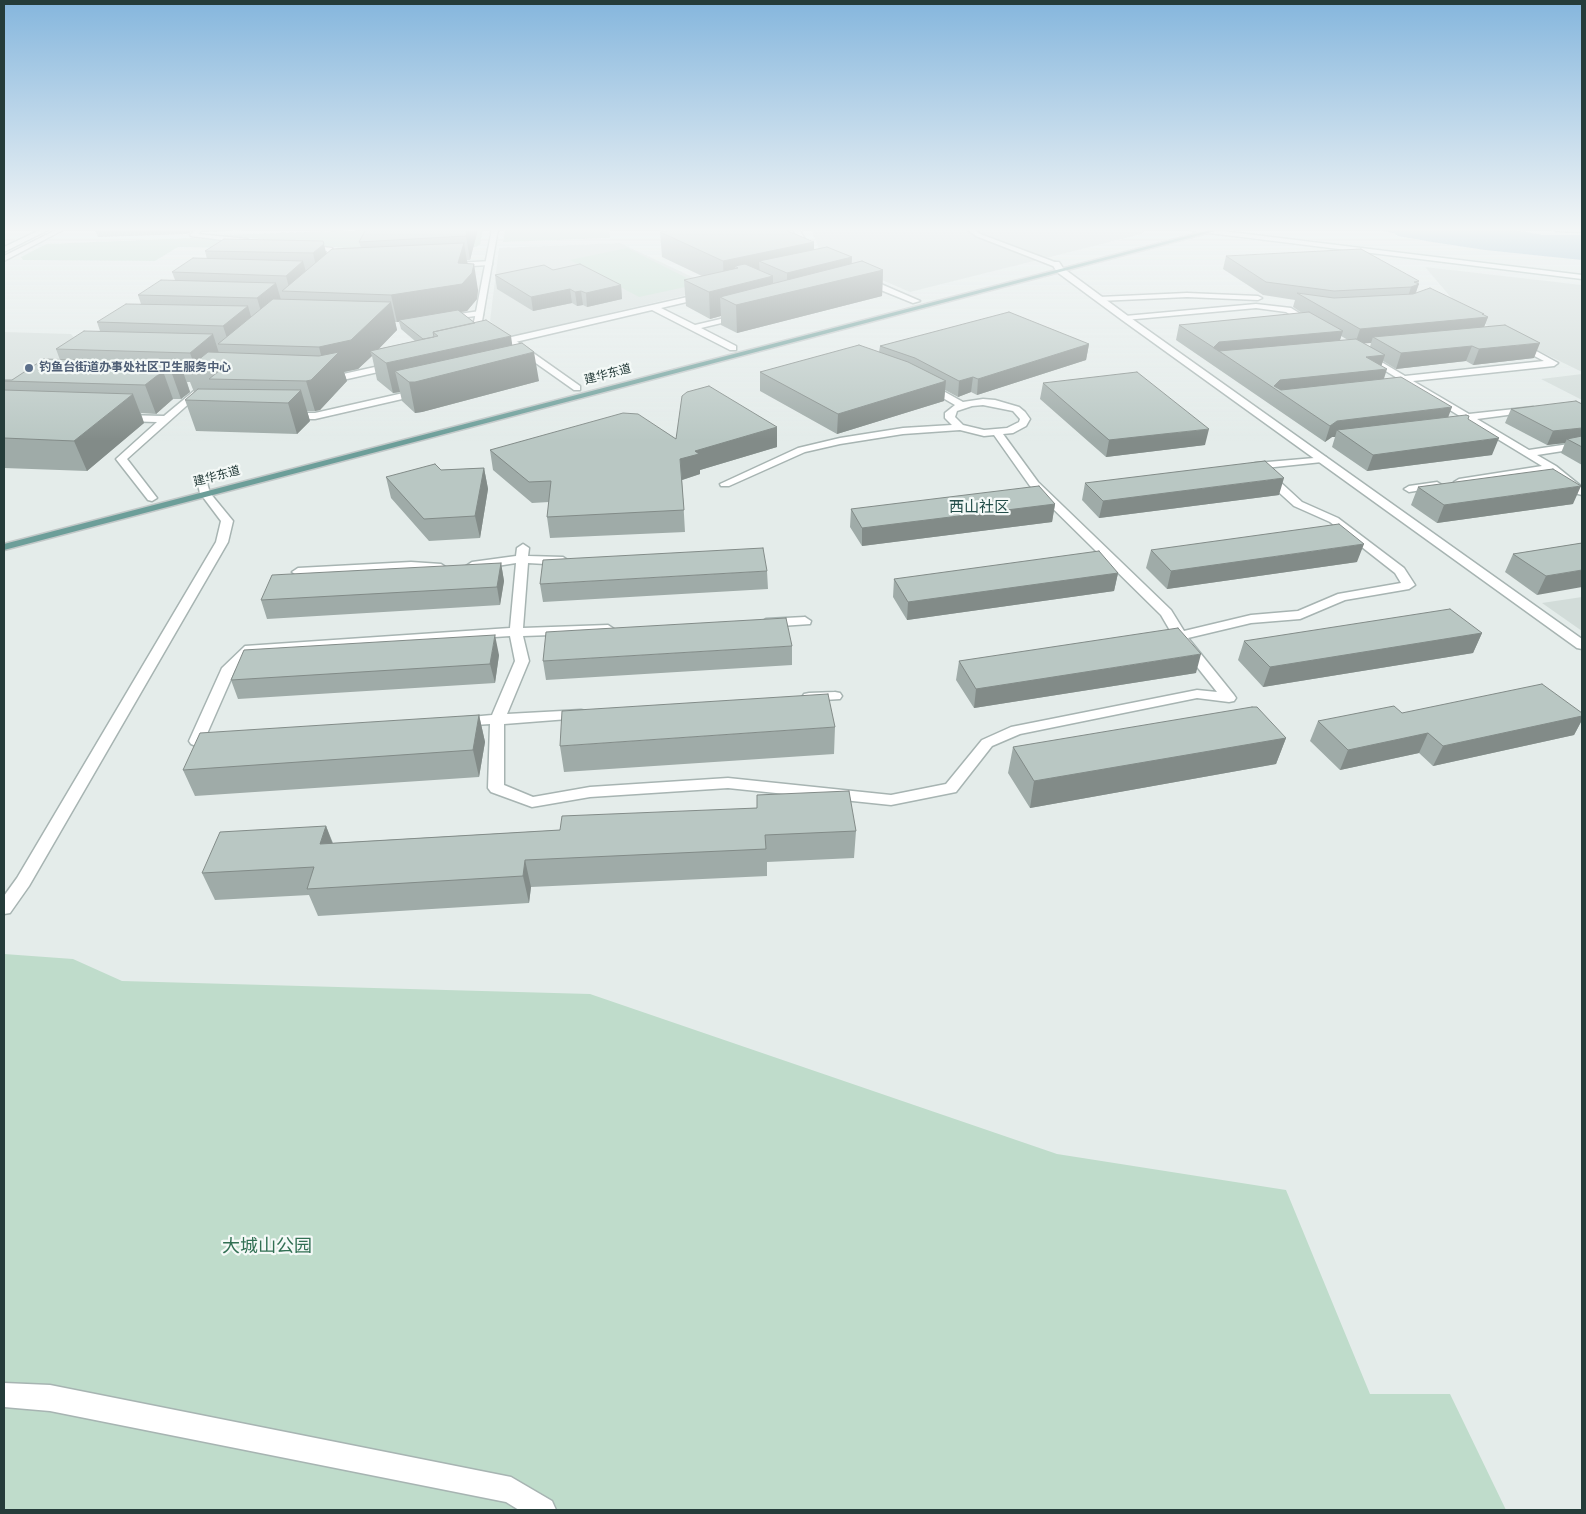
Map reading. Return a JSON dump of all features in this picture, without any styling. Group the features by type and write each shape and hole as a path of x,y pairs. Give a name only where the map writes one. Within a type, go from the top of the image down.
{"main road":[{"name":"建华东道","path":"4,547 204,489 578,388 922,300"},
{"name":"建华东道","path":"148,499 204,489 932,300"},
{"path":"4,537 115,508"}],"street":[{"path":"482,300 478,322 509,340 536,365 578,388"},
{"path":"480,347 685,300"},
{"path":"1101,300 1582,645"},
{"path":"1266,300 1291,303"},
{"path":"1124,318 1256,306 1288,310 1322,330"},
{"path":"653,307 733,348"},
{"path":"434,320 480,313"},
{"path":"693,328 749,313"},
{"path":"1286,322 1306,320"},
{"path":"1405,379 1554,363 1510,340"},
{"path":"1373,347 1358,348 1415,386 1552,468 1582,492"},
{"path":"318,381 327,381 404,364"},
{"path":"917,380 961,405"},
{"path":"148,499 121,459 206,384 184,386"},
{"path":"1395,388 1415,386"},
{"path":"277,416 315,416 428,390"},
{"path":"971,403 1006,405 1022,414 1025,419 1024,424 1009,431 997,433 971,431 960,427 950,418 950,413 961,405 971,403"},
{"path":"1467,417 1544,407"},
{"path":"109,418 192,414"},
{"path":"1459,426 1478,424"},
{"path":"725,484 802,450 840,441 903,431 960,427"},
{"path":"522,554 516,632 522,661 497,720 496,788 532,802 590,792 728,783 891,800 951,788 987,743 1016,730 1197,694 1229,698 1180,636 1166,613 1034,484 997,433"},
{"path":"1527,453 1582,445"},
{"path":"1180,636 1251,619 1300,615 1342,597 1409,585 1400,571 1334,520 1298,504 1256,466 1322,459"},
{"path":"1409,490 1552,468"},
{"path":"4,908 23,882 222,542 227,521 204,489"},
{"path":"298,572 411,566 447,569 522,554 578,561"},
{"path":"755,623 805,622"},
{"path":"234,739 196,741 229,668 250,649 516,632 617,629"},
{"path":"795,698 835,696"},
{"path":"448,723 596,712"},
{"path":"4,1395 50,1398 511,1490 543,1510"}],"shaded area":[{"path":"493,300 667,300 508,337 490,321"},
{"path":"1453,300 1582,300 1582,372 1466,315"},
{"name":"钓鱼台街道办事处社区卫生服务中心","path":"4,332 71,334 75,339 95,340 4,396"},
{"path":"1582,374 1582,400 1541,379"},
{"path":"1582,597 1582,631 1542,603"}],"green space":[{"name":"大城山公园","path":"4,954 73,959 122,981 590,994 1057,1154 1286,1190 1370,1394 1450,1394 1506,1510 4,1510"}],"building":[{"path":"272,300 391,302 351,340 319,347 218,344"},
{"path":"725,300 758,300 736,305"},
{"path":"1309,300 1454,300 1488,317 1360,329"},
{"path":"126,304 248,306 223,326 97,322"},
{"path":"458,310 475,323 433,332 434,337 423,339 399,320"},
{"path":"1009,312 1089,344 978,379 973,377 959,381 915,358 880,346"},
{"path":"1309,312 1343,331 1219,342 1214,347 1219,351 1179,325"},
{"path":"486,320 511,336 386,363 370,351 438,336 433,332"},
{"path":"1505,325 1540,343 1479,349 1472,346 1401,353 1373,337"},
{"path":"84,331 213,334 190,353 56,349"},
{"path":"1356,339 1385,355 1366,357 1387,369 1280,380 1274,386 1281,390 1401,377 1452,407 1337,421 1330,426 1219,351"},
{"path":"522,343 534,352 415,382 409,382 395,371"},
{"path":"859,345 908,362 946,381 838,414 760,372"},
{"path":"208,352 319,356 339,352 311,380 306,381 209,379 219,371 186,370"},
{"path":"44,359 180,363 171,371 163,371 145,385 4,381 12,380"},
{"path":"1137,372 1209,429 1109,440 1043,383"},
{"path":"709,386 777,427 695,451 699,454 680,459 684,510 547,517 551,481 529,482 490,450 623,413 638,414 676,439 682,396 687,392"},
{"path":"198,389 301,390 288,403 185,400"},
{"path":"4,390 133,394 74,441 4,438"},
{"path":"1576,401 1582,404 1582,428 1553,431 1511,409"},
{"path":"1469,416 1468,419 1499,438 1373,455 1337,430"},
{"path":"1582,436 1582,447 1567,439"},
{"path":"1265,461 1284,478 1103,501 1085,483"},
{"path":"435,464 441,470 484,468 475,516 424,519 386,477"},
{"path":"1553,469 1581,486 1444,505 1418,487"},
{"path":"1039,486 1055,504 862,528 851,509"},
{"path":"1339,524 1364,544 1171,571 1151,550"},
{"path":"1582,543 1582,570 1546,576 1513,554"},
{"path":"763,548 767,571 540,584 543,560"},
{"path":"1099,551 1118,573 908,602 894,579"},
{"path":"501,563 497,587 261,600 272,575"},
{"path":"1450,609 1482,633 1270,667 1244,641"},
{"path":"786,618 792,646 543,661 546,632"},
{"path":"1178,628 1201,654 976,689 959,661"},
{"path":"495,635 490,664 231,680 244,650"},
{"path":"1542,684 1582,713 1582,716 1443,746 1428,733 1348,750 1318,721 1394,706 1402,713"},
{"path":"828,694 835,727 560,746 562,711"},
{"path":"1257,707 1286,738 1034,781 1013,747"},
{"path":"479,715 473,750 183,770 200,733"},
{"path":"849,791 856,831 765,835 766,849 525,860 523,876 307,889 314,867 202,873 220,832 326,826 320,844 560,830 562,816 757,808 757,795"}],"place":[{"name":"钓鱼台街道办事处社区卫生服务中心","path":"29,368"}],"district":[{"name":"西山社区","path":"979,508"}]}
